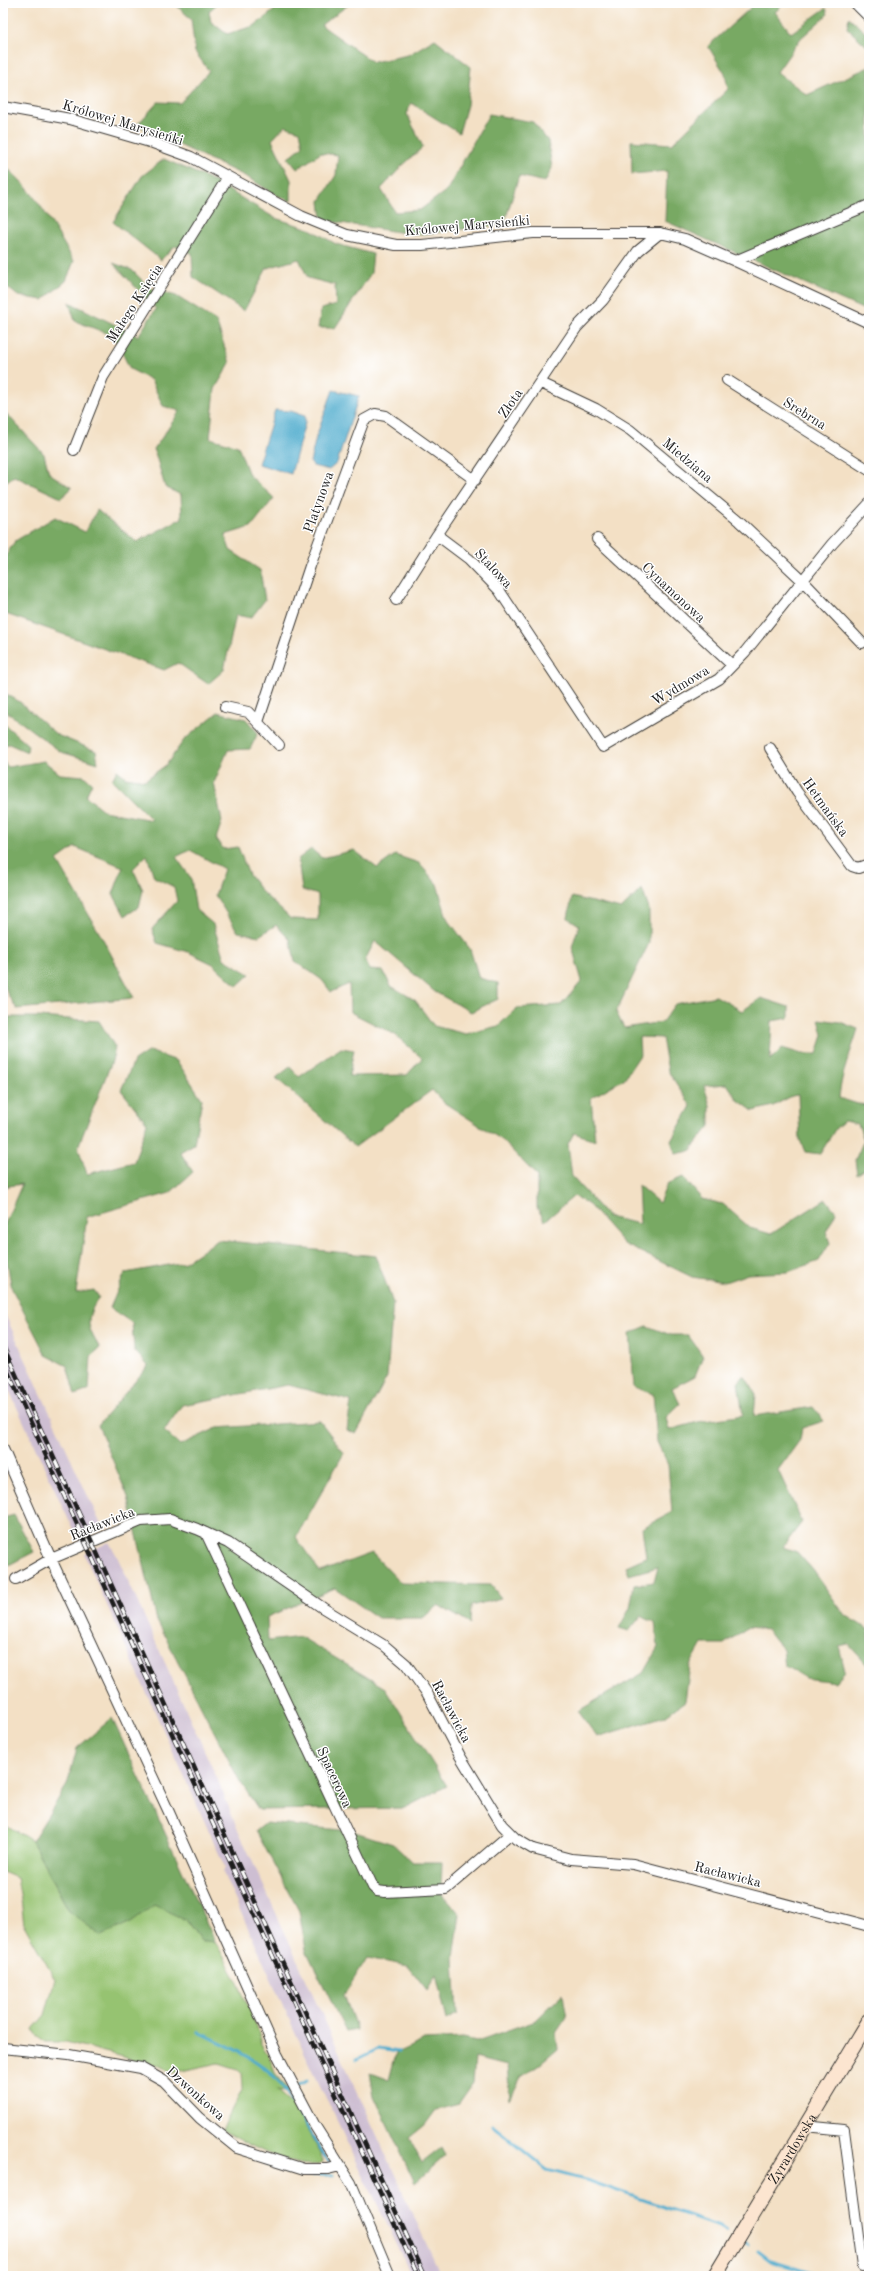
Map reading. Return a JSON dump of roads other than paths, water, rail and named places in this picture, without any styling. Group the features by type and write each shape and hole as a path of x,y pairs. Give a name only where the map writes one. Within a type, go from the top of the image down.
{"main road":[{"name":"Żyrardowska","path":"715,2276 869,2021"}],"street":[{"path":"857,4 869,17"},
{"name":"Królowej Marysieńki","path":"3,107 70,119 153,142 191,157 301,216 347,235 396,245 422,245 533,233 660,233 685,239 869,323"},
{"name":"Małego Księcia","path":"74,450 104,377 228,177"},
{"path":"736,261 869,205"},
{"name":"Złota","path":"396,600 437,535 476,480 577,327 603,300 638,251 660,233"},
{"name":"Srebrna","path":"727,380 869,470"},
{"name":"Miedziana","path":"541,383 596,409 630,430 739,521 803,581 862,643"},
{"name":"Platynowa","path":"258,722 310,566 364,420 375,414 386,416 476,480"},
{"name":"Wydmowa","path":"522,628 603,747 719,680 745,652 832,544 869,504"},
{"name":"Stalowa","path":"437,535 469,559 499,590 522,628"},
{"name":"Cynamonowa","path":"597,539 732,665"},
{"path":"225,707 248,712 279,745"},
{"name":"Hetmańska","path":"770,748 797,792 852,866 858,868 869,864"},
{"path":"3,1449 51,1559 168,1810 287,2074 315,2126 340,2166 363,2210 390,2276"},
{"name":"Racławicka","path":"16,1579 51,1559 141,1521 170,1519 206,1533 228,1543 317,1604 385,1646 406,1664 428,1693 485,1800 510,1834 534,1850 571,1859 633,1864 869,1926"},
{"name":"Spacerowa","path":"206,1533 373,1888 385,1892 446,1889 510,1834"},
{"name":"Dzwonkowa","path":"3,2048 69,2055 141,2068 164,2081 200,2118 237,2148 304,2169 328,2169 340,2166"},
{"path":"805,2126 844,2130 862,2267"}],"water":[{"path":"333,390 359,396 337,463 329,470 313,466 310,462 316,437"},
{"path":"275,410 291,411 305,416 305,423 291,474 258,464"}],"waterway":[{"path":"199,2032 235,2049 258,2063 268,2071 285,2090 288,2089"},
{"path":"357,2059 378,2049 399,2052"},
{"path":"298,2085 307,2081"},
{"path":"285,2090 328,2162"},
{"path":"492,2125 547,2170 589,2181 719,2226 726,2231"},
{"path":"264,2163 288,2172"},
{"path":"296,2175 333,2175"},
{"path":"744,2243 748,2245"},
{"path":"758,2251 771,2261 821,2276"},
{"path":"837,2276 869,2273"}],"railway":[{"path":"3,1346 425,2276"},
{"path":"3,1361 418,2276"}]}
